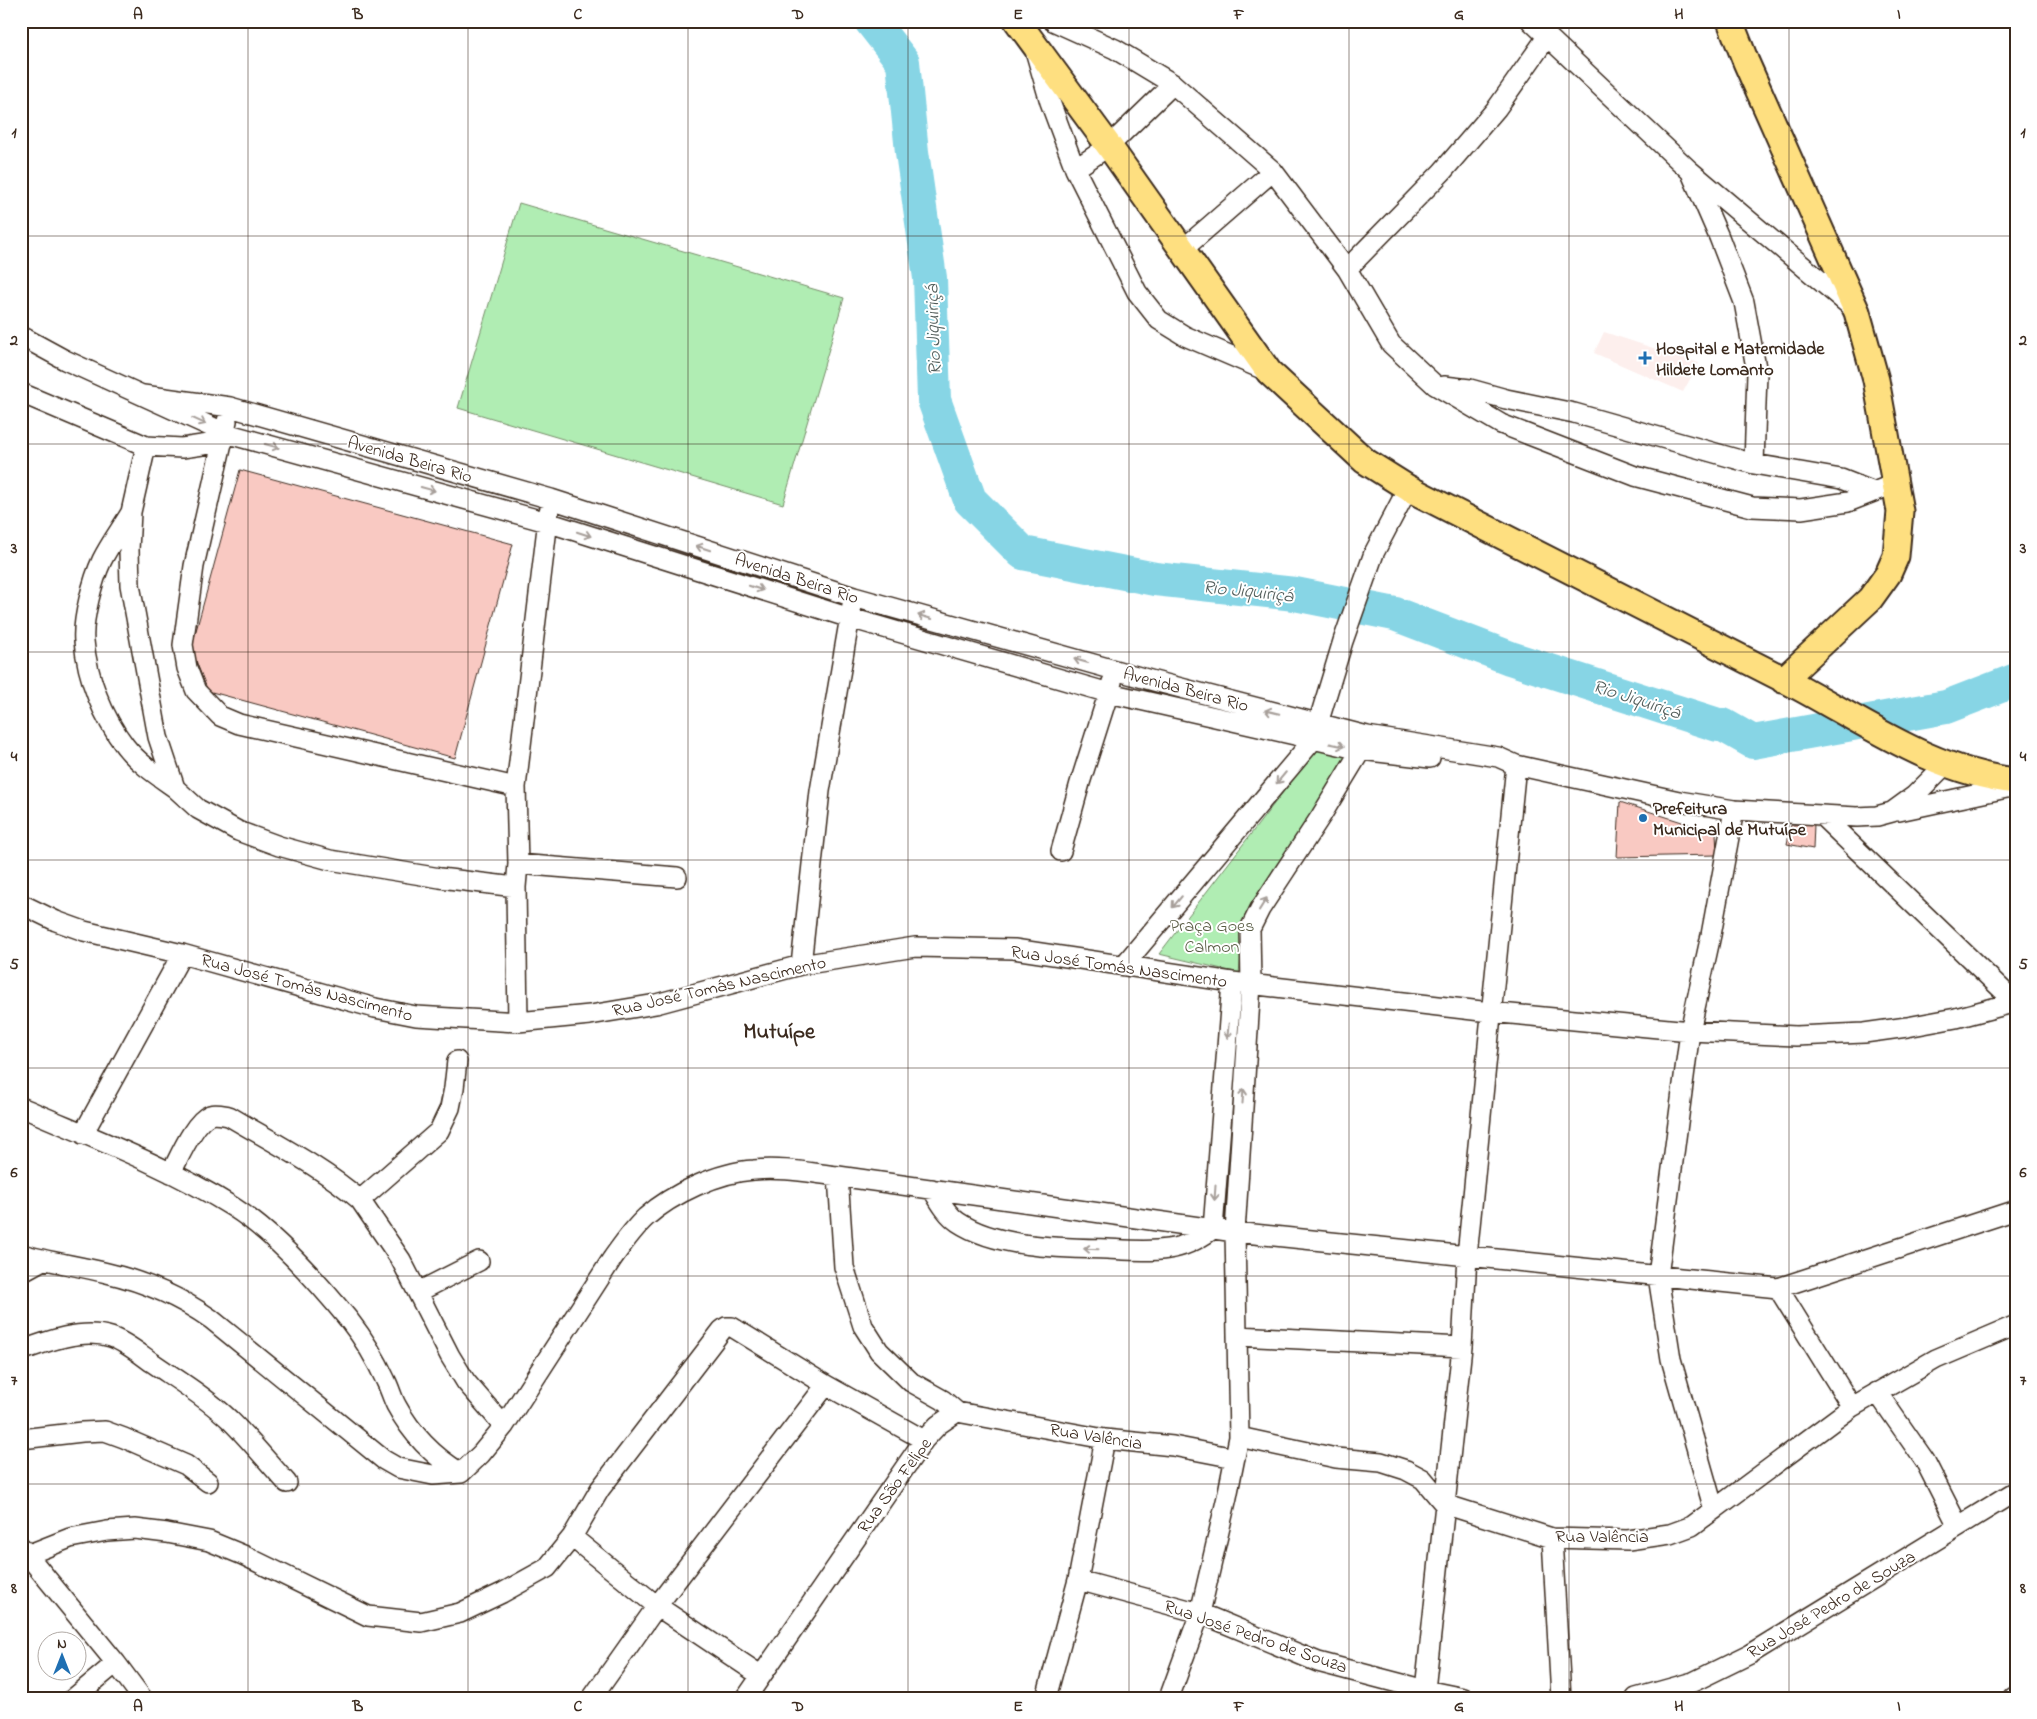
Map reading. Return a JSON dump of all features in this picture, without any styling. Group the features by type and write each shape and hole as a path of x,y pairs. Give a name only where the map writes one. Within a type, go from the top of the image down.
{"main road":[{"path":"1017,21 1109,146 1269,372 1365,461 1408,488 1787,682 1909,749 1974,774 2016,781"},
{"path":"1730,21 1746,62 1858,312 1876,380 1884,488 1900,511 1896,556 1888,574 1870,599 1787,682"}],"street":[{"path":"1053,21 1115,49 1173,84 1273,171 1347,269 1391,344 1435,384 1501,424 1635,476 1752,507 1801,509 1848,502 1884,488"},
{"path":"1531,21 1689,170 1858,312"},
{"path":"1347,269 1442,172 1496,108 1547,37"},
{"path":"1033,43 1050,102 1075,169 1137,292 1158,320 1185,336 1269,372"},
{"path":"1075,169 1109,146 1173,84"},
{"path":"1689,170 1719,237 1744,302 1757,373 1754,464"},
{"path":"1182,250 1273,171"},
{"path":"21,336 65,360 143,395 224,437"},
{"path":"1435,384 1470,389 1506,399 1574,413 1754,464 1884,488"},
{"path":"21,393 146,446 182,448 224,437"},
{"name":"Avenida Beira Rio","path":"143,395 230,407 551,499 854,597 1116,671 1316,732 1364,743 1498,757 1516,765 1678,801 1734,810 1822,816 1877,816 2016,786"},
{"path":"230,407 194,566 183,645 187,668 196,691 220,716 239,724 516,786"},
{"name":"Avenida Beira Rio","path":"224,437 547,522 850,618 1109,692 1234,720 1316,732"},
{"path":"146,446 131,512 130,585 158,737 175,788"},
{"path":"1124,965 1316,732 1343,641 1374,553 1408,488"},
{"path":"518,1022 516,786 551,499"},
{"path":"131,512 102,560 89,599 84,639 90,677 107,715 125,747 149,770 175,788 198,809 238,831 280,846 330,860 440,878 516,887"},
{"path":"801,965 820,791 854,597"},
{"path":"1061,851 1080,783 1116,671"},
{"path":"1169,1698 1200,1613 1239,1437 1235,1232 1251,984 1250,929 1260,909 1364,743"},
{"path":"1892,812 1914,796 1946,764"},
{"path":"1425,1690 1462,1347 1467,1256 1516,765"},
{"path":"1714,1510 1672,1359 1658,1276 1690,1031 1711,935 1734,810"},
{"path":"1822,816 2016,1002"},
{"path":"518,864 677,877"},
{"name":"Rua José Tomás Nascimento","path":"21,904 56,921 84,931 182,954 375,1008 416,1016 518,1022 590,1015 656,1004 801,965 914,947 1014,950 1232,982 1490,1012 1690,1031 1796,1036 1864,1033 1907,1028 1956,1018 2016,1002"},
{"path":"83,1134 182,954"},
{"path":"1213,1229 1232,982"},
{"path":"360,1200 439,1131 450,1108 457,1061"},
{"path":"21,1108 171,1174 234,1208 284,1250 314,1280 367,1344 388,1383 396,1405 411,1428 441,1461 460,1473"},
{"path":"171,1174 201,1120 211,1114 219,1114 229,1116 342,1184 360,1200 396,1252 450,1356 466,1382 504,1426"},
{"path":"1220,1123 1241,1124"},
{"path":"21,1254 108,1273 154,1287 182,1301 211,1320 384,1460 398,1468 433,1475 460,1473 481,1454 504,1426 629,1234 647,1216 702,1182 736,1172 754,1169 799,1171 1235,1232 1778,1288 2016,1210"},
{"path":"838,1176 844,1268 863,1326 879,1351 911,1382 943,1400 957,1412"},
{"path":"932,1189 946,1211 958,1222 982,1233 1007,1240 1053,1247 1152,1251 1170,1249 1200,1238 1213,1229"},
{"path":"21,1272 43,1260"},
{"path":"418,1292 479,1260"},
{"path":"1778,1288 1852,1407"},
{"name":"Rua Valência","path":"1444,1504 1552,1538 1628,1540 1670,1534 1692,1526 1852,1407 1936,1359 2016,1325"},
{"path":"142,1698 116,1662 24,1551 70,1538 107,1531 135,1529 167,1533 208,1541 243,1555 368,1616 421,1622 460,1613 502,1593 546,1568 572,1537 600,1489 726,1327 732,1327 826,1385 924,1440"},
{"path":"21,1351 71,1336 92,1334 111,1337 128,1346 194,1391 229,1419 286,1483"},
{"path":"1237,1336 1462,1347"},
{"path":"592,1698 657,1606 826,1385"},
{"path":"1877,1392 1925,1461 1958,1526"},
{"name":"Rua Valência","path":"957,1412 1105,1440 1173,1446 1235,1458"},
{"name":"Rua São Felipe","path":"746,1698 760,1675 924,1440 938,1425 957,1412"},
{"path":"21,1439 104,1431 186,1465 208,1482"},
{"path":"1239,1437 1336,1458 1381,1462 1406,1470 1423,1479 1444,1504"},
{"path":"1046,1698 1078,1580 1105,1440"},
{"name":"Rua José Pedro de Souza","path":"1636,1698 1693,1682 1750,1654 2016,1491"},
{"path":"572,1537 657,1606 760,1675"},
{"path":"1552,1538 1562,1698"},
{"name":"Rua José Pedro de Souza","path":"1078,1580 1200,1613 1318,1662 1425,1690 1464,1698"},
{"path":"74,1698 116,1662"}],"shaded area":[{"name":"Hospital e Maternidade Hildete Lomanto","path":"1604,332 1699,363 1683,392 1594,353"}],"green space":[{"path":"519,203 844,298 783,504 458,408"},
{"name":"Praça Goes Calmon","path":"1316,749 1351,756 1244,927 1239,973 1159,954"}],"building":[{"path":"240,470 513,544 455,758 208,691 191,649"},
{"name":"Prefeitura Municipal de Mutuípe","path":"1620,802 1716,833 1717,855 1617,857"},
{"path":"1814,824 1813,849 1787,844 1791,825"}],"waterway":[{"name":"Rio Jiquiriçá","path":"871,21 903,62 912,152 930,278 934,400 970,500 1023,553 1155,579 1295,594 1395,614 1510,658 1718,725 1723,725 1753,742 1946,707 2016,680"}],"place":[{"name":"Hospital e Maternidade Hildete Lomanto","path":"1645,358"},
{"name":"Prefeitura Municipal de Mutuípe","path":"1643,818"}],"district":[{"name":"Mutuípe","path":"779,1030"}]}
